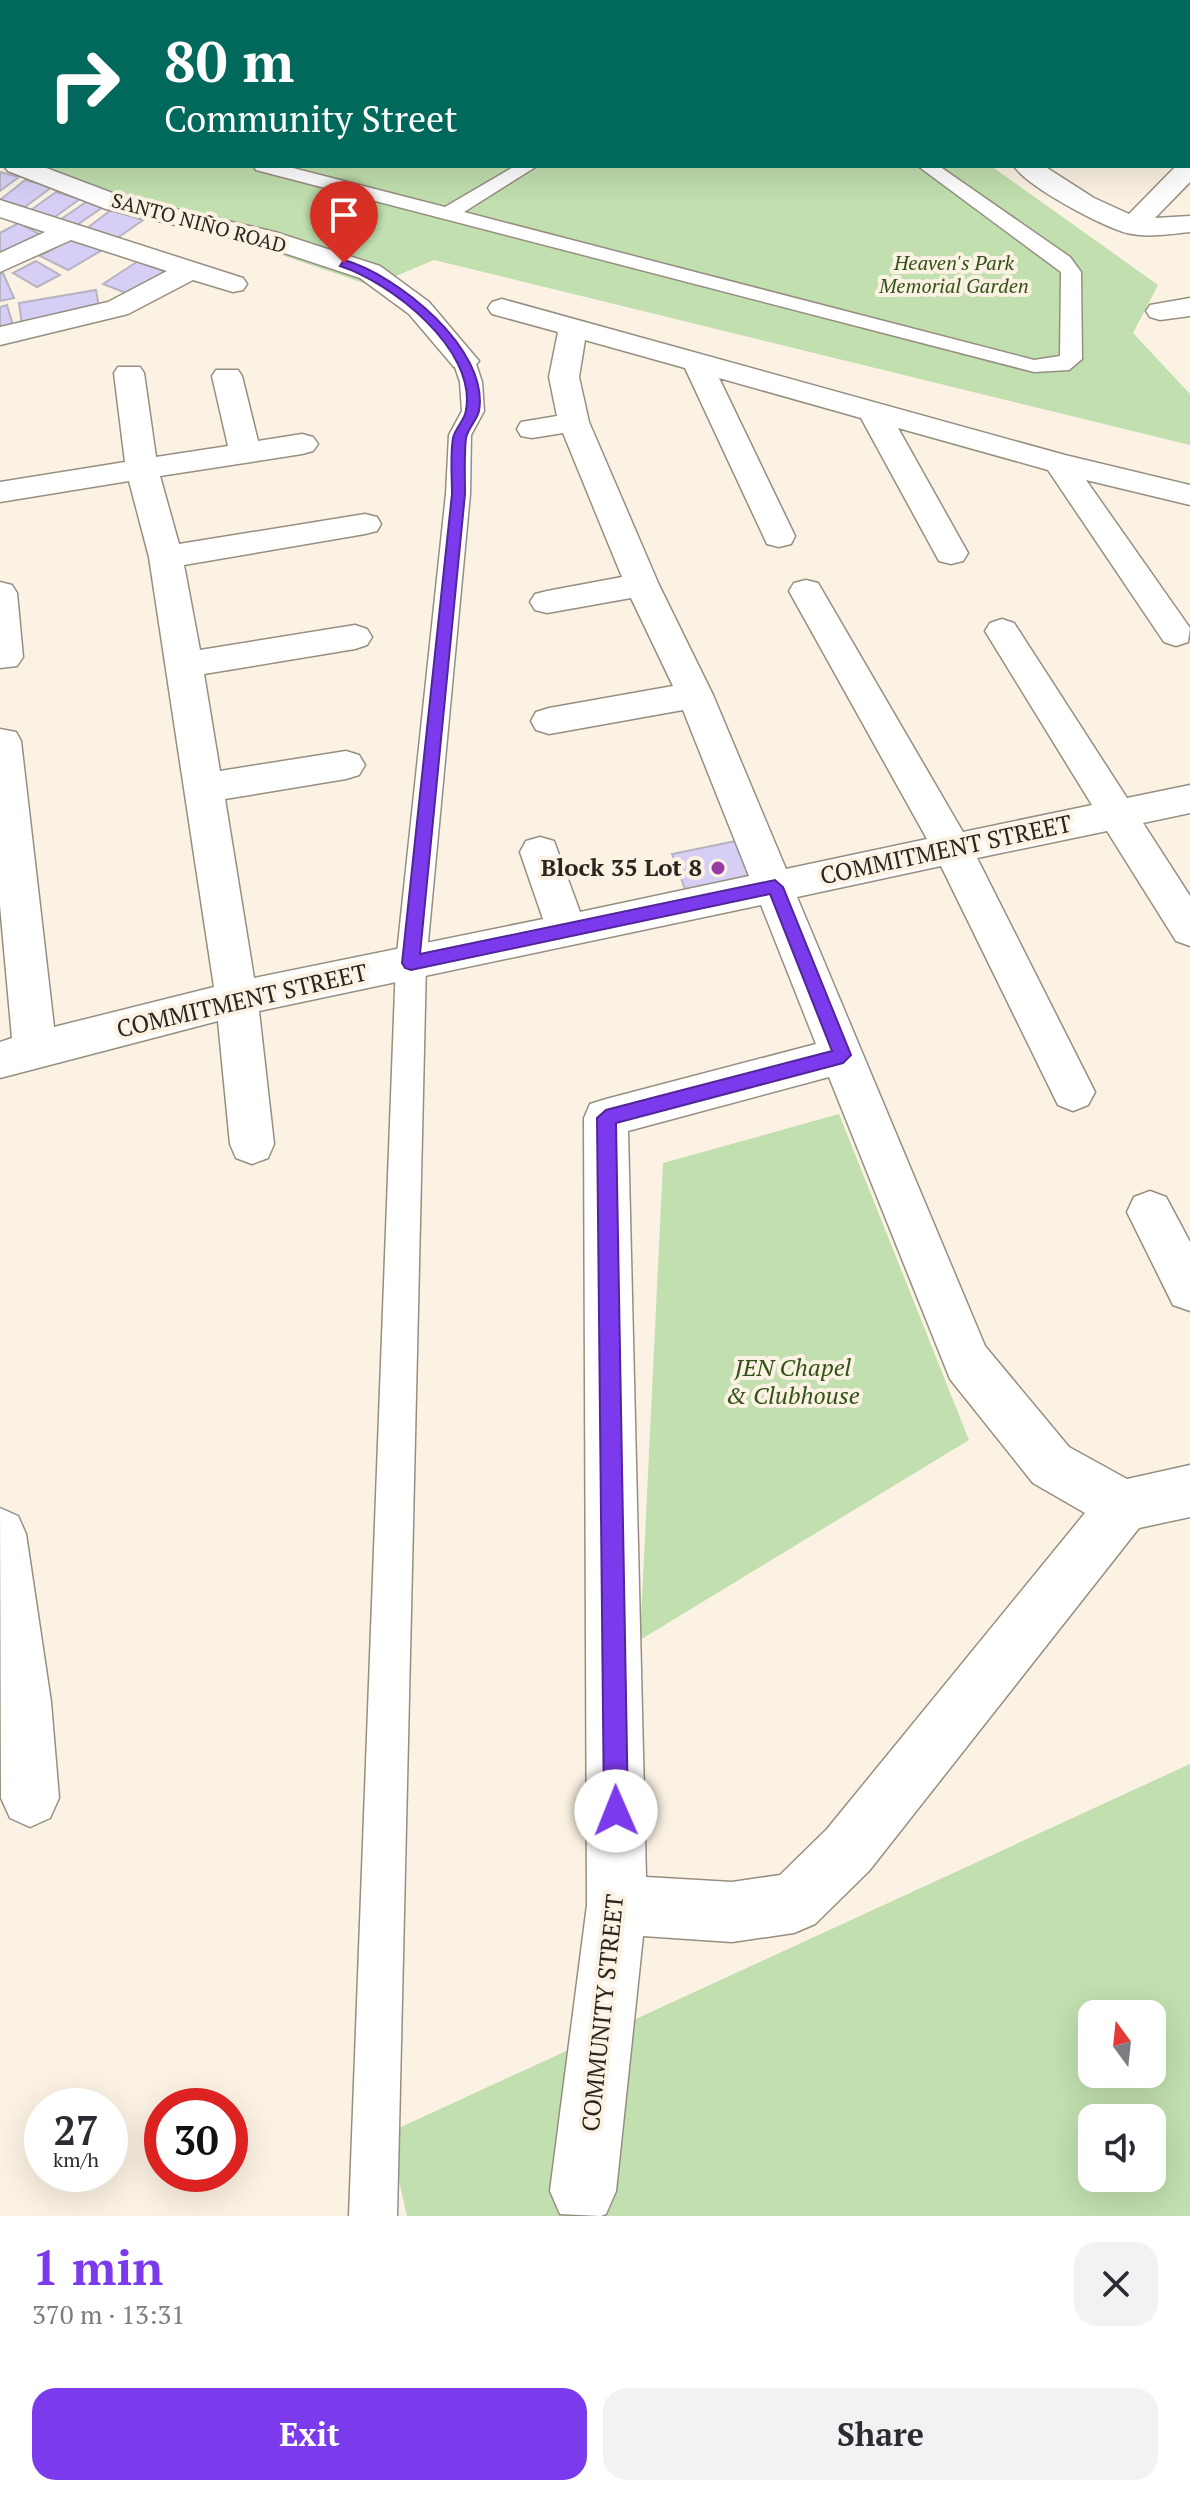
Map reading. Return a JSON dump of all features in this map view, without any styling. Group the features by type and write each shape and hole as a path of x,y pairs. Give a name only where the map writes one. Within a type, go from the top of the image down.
{"street":[{"name":"SANTO NIÑO ROAD","path":"22,168 115,203 265,238 370,272 419,308 464,361"},
{"path":"1030,168 1096,211 1132,226 1166,228 1190,224"},
{"path":"1132,226 1189,168"},
{"path":"0,208 233,284"},
{"path":"0,264 70,230"},
{"path":"0,336 118,308 191,270"},
{"path":"1160,311 1190,307"},
{"path":"502,308 1059,463 1190,495"},
{"path":"573,328 564,377 574,422 642,585 695,695 967,1362 1051,1465 1124,1506"},
{"path":"696,360 779,536"},
{"path":"129,373 142,469 166,557 185,665 237,999 252,1144"},
{"path":"227,376 245,453"},
{"path":"872,409 951,553"},
{"path":"532,429 574,422"},
{"path":"0,492 302,444"},
{"path":"1059,463 1176,634"},
{"path":"166,557 365,524"},
{"path":"547,602 642,585"},
{"path":"806,591 951,846 1073,1092"},
{"path":"0,593 5,657"},
{"path":"1002,631 1190,930"},
{"path":"185,665 355,637"},
{"path":"549,721 695,695"},
{"path":"3,741 17,1055"},
{"path":"204,788 346,765"},
{"name":"COMMITMENT STREET","path":"17,1055 237,999 775,887 951,846 1190,799"},
{"path":"540,852 567,931"},
{"name":"COMMUNITY STREET","path":"583,2191 617,1905 606,1118 843,1055"},
{"path":"1150,1212 1190,1289"},
{"path":"617,1905 732,1912 794,1903 848,1850 1124,1506 1190,1491"},
{"path":"0,1534 12,1707 30,1798"}],"lane":[{"path":"271,168 1034,366 1061,365 1071,359 1071,272 1063,261 930,168"},
{"path":"447,214 525,168"},
{"path":"373,2216 411,963 458,494 460,435 473,411 471,382 464,361"}],"green space":[{"name":"Heaven's Park Memorial Garden","path":"28,168 994,168 1158,285 1133,333 1190,394 1190,445 434,260 372,286"},
{"name":"JEN Chapel & Clubhouse","path":"839,1114 969,1440 640,1640 663,1163"},
{"path":"1190,1764 1190,2216 407,2216 388,2133"}],"building":[{"path":"0,172 19,177 0,191"},
{"path":"25,180 52,187 25,207 0,200"},
{"path":"56,192 80,199 52,219 28,212"},
{"path":"86,202 103,207 77,225 60,220"},
{"path":"111,210 143,220 116,239 86,229"},
{"path":"19,223 43,236 7,255 0,251 0,233"},
{"path":"76,236 104,249 68,270 40,256"},
{"path":"36,261 60,275 37,287 13,273"},
{"path":"138,261 171,274 136,297 103,284"},
{"path":"3,273 14,298 0,301 0,274"},
{"path":"96,290 100,313 22,325 19,303"},
{"path":"7,305 15,332 0,335 0,307"},
{"name":"Block 35 Lot 8","path":"746,839 763,882 688,897 672,854"}],"place":[{"name":"Block 35 Lot 8","path":"718,868"}],"route":[{"path":"344,263 370,272 419,308 464,361 471,382 473,411 460,435 458,494 411,963 775,887 843,1055 606,1118 616,1811"}]}
